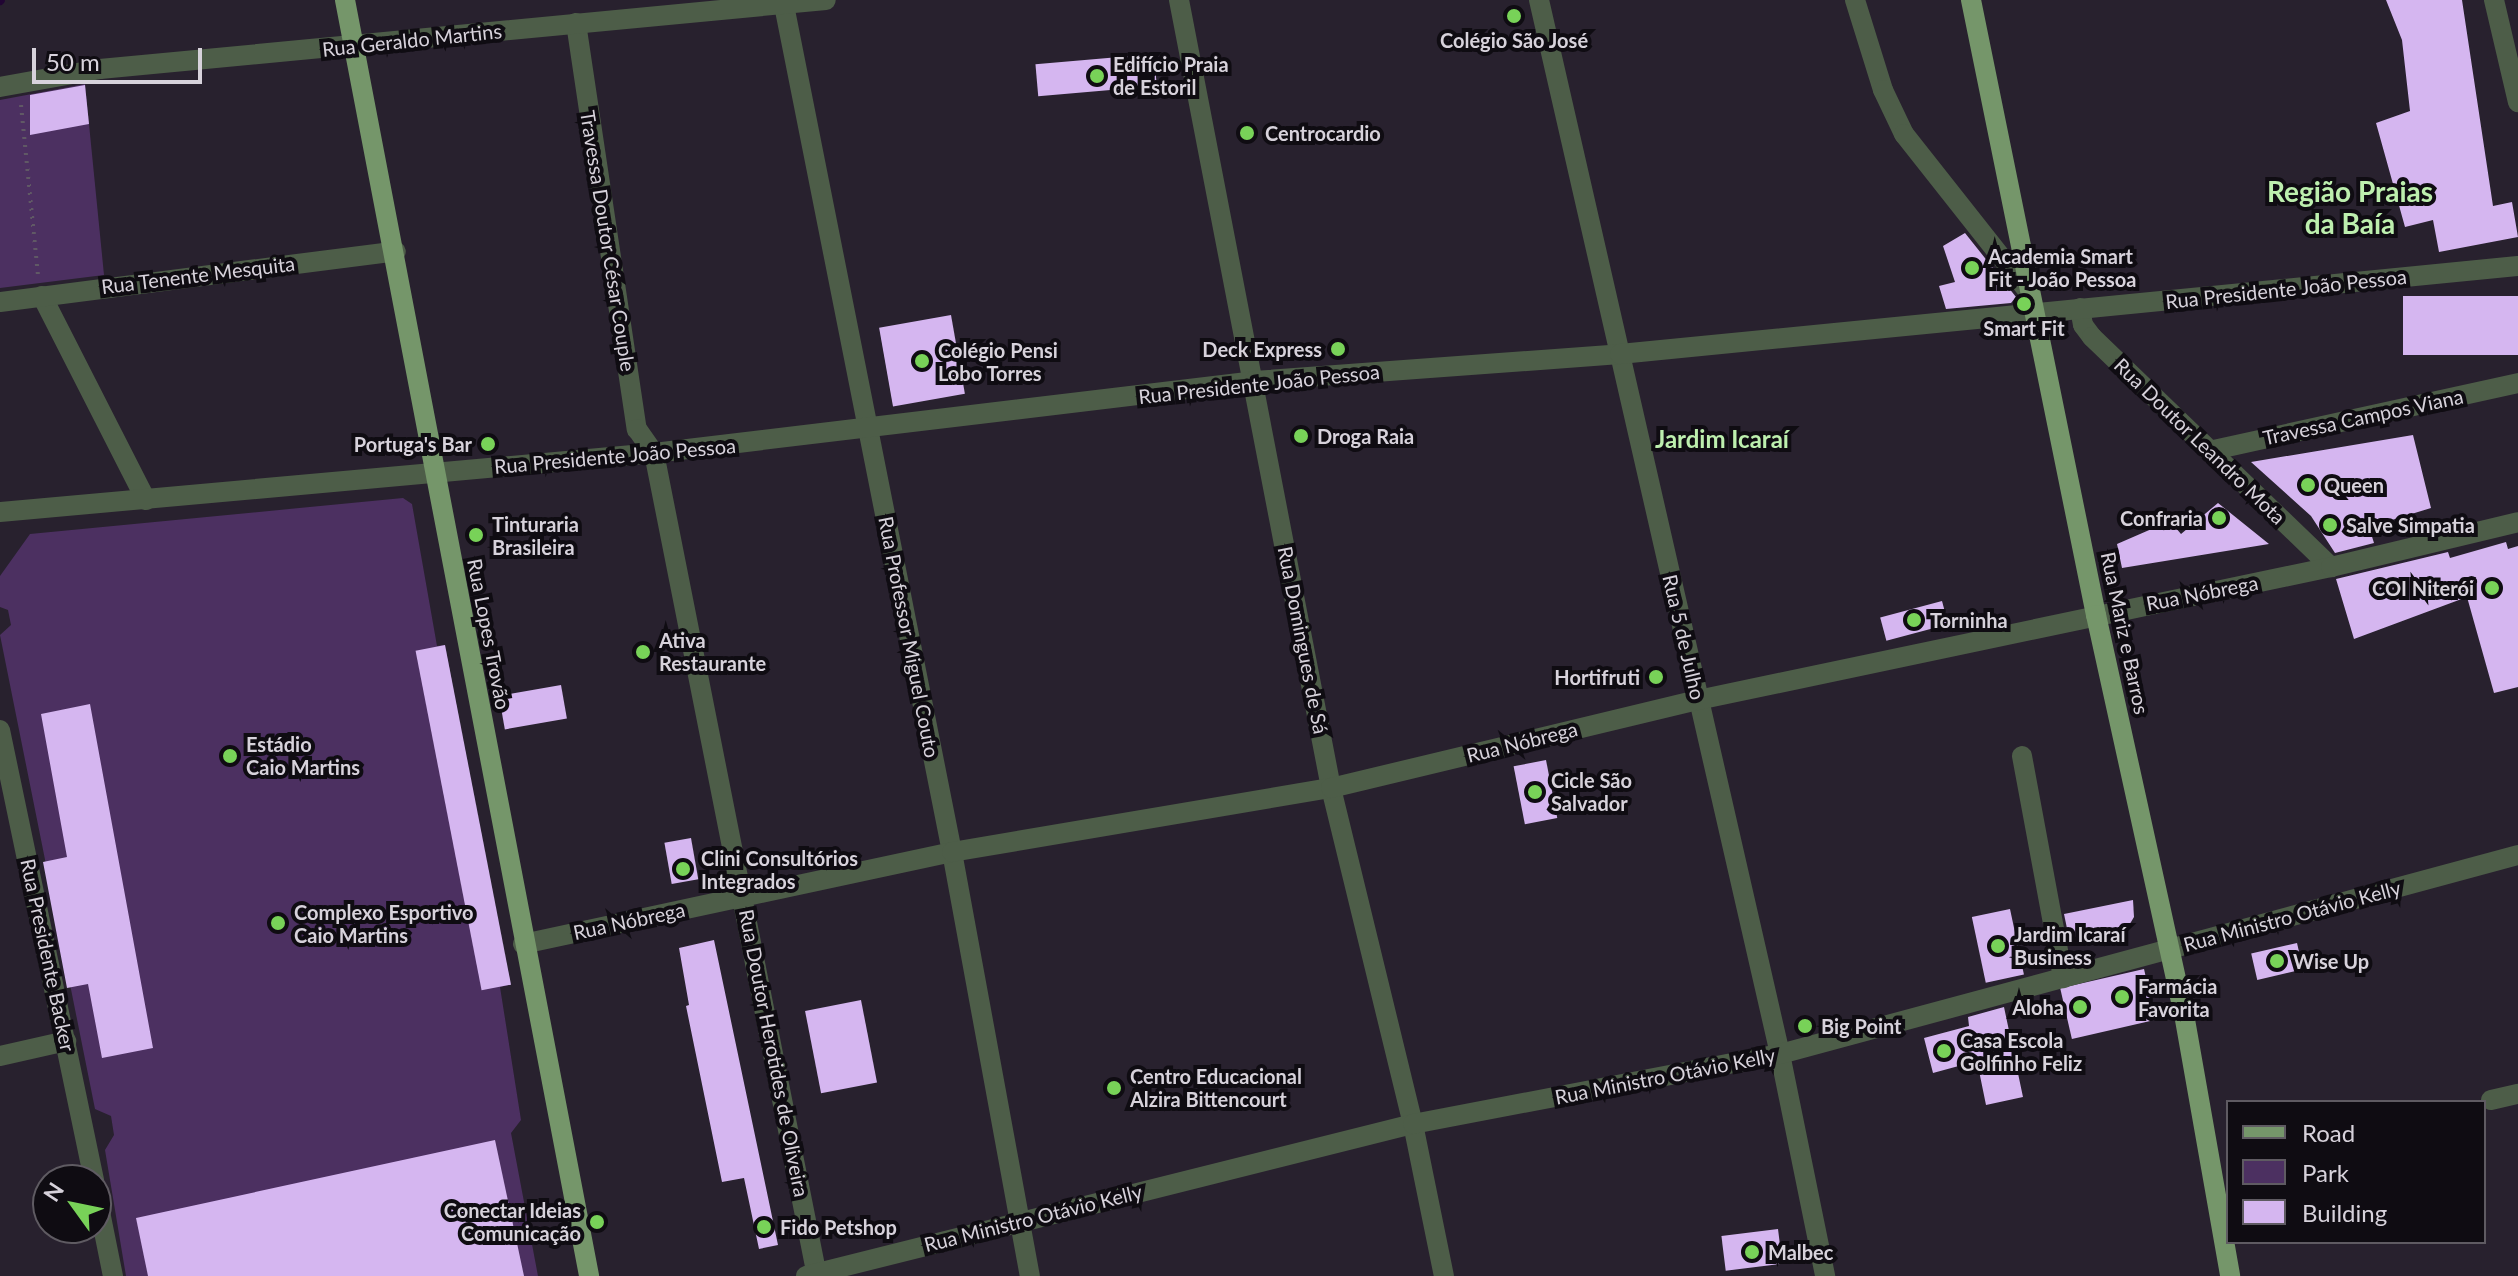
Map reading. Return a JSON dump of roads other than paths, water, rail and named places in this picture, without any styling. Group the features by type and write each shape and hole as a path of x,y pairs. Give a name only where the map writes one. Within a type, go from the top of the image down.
{"main road":[{"name":"Rua Lopes Trovão","path":"345,0 396,251 434,472 589,1276"},
{"name":"Rua Mariz e Barros","path":"1971,0 2096,615 2167,950 2184,1014 2230,1276"}],"street":[{"name":"Rua Geraldo Martins","path":"0,87 100,69 783,1 826,0"},
{"name":"Rua Domingues de Sá","path":"1179,0 1331,788 1413,1124 1444,1276"},
{"name":"Rua 5 de Julho","path":"1539,0 1780,1054 1825,1276"},
{"path":"1855,0 1883,90 1904,134 2029,292"},
{"path":"2494,0 2518,102"},
{"name":"Rua Professor Miguel Couto","path":"783,1 952,852 1030,1276"},
{"name":"Travessa Doutor César Couple","path":"576,23 637,429 654,453"},
{"name":"Rua Tenente Mesquita","path":"0,302 396,251"},
{"name":"Rua Presidente João Pessoa","path":"0,512 654,453 868,430 1254,381 1620,354 2518,266"},
{"path":"42,296 146,500"},
{"name":"Rua Doutor Leandro Mota","path":"2080,308 2083,325 2092,337 2331,567"},
{"name":"Travessa Campos Viana","path":"2209,451 2518,383"},
{"name":"Rua Doutor Herotides de Oliveira","path":"654,453 744,896 813,1275"},
{"name":"Rua Nóbrega","path":"523,944 952,852 1331,788 1698,700 2331,567 2518,522"},
{"name":"Rua Presidente Backer","path":"0,730 91,1164"},
{"path":"2022,756 2063,978"},
{"name":"Rua Ministro Otávio Kelly","path":"813,1275 1413,1124 1780,1054 2518,855"},
{"path":"0,1056 66,1041"},
{"path":"2491,1100 2518,1094"},
{"path":"107,1244 113,1276"}],"place":[{"name":"Colégio São José","path":"1514,16"},
{"name":"Edifício Praia de Estoril","path":"1097,76"},
{"name":"Centrocardio","path":"1247,133"},
{"name":"Academia Smart Fit - João Pessoa","path":"1972,268"},
{"name":"Smart Fit","path":"2024,304"},
{"name":"Deck Express","path":"1338,349"},
{"name":"Colégio Pensi Lobo Torres","path":"922,361"},
{"name":"Droga Raia","path":"1301,436"},
{"name":"Portuga's Bar","path":"488,444"},
{"name":"Queen","path":"2308,485"},
{"name":"Confraria","path":"2219,518"},
{"name":"Salve Simpatia","path":"2330,525"},
{"name":"Tinturaria Brasileira","path":"476,535"},
{"name":"COI Niterói","path":"2492,588"},
{"name":"Torninha","path":"1914,620"},
{"name":"Ativa Restaurante","path":"643,652"},
{"name":"Hortifruti","path":"1656,677"},
{"name":"Estádio Caio Martins","path":"230,756"},
{"name":"Cicle São Salvador","path":"1535,792"},
{"name":"Clini Consultórios Integrados","path":"683,869"},
{"name":"Complexo Esportivo Caio Martins","path":"278,923"},
{"name":"Jardim Icaraí Business","path":"1998,946"},
{"name":"Wise Up","path":"2277,961"},
{"name":"Farmácia Favorita","path":"2122,997"},
{"name":"Aloha","path":"2080,1007"},
{"name":"Big Point","path":"1805,1026"},
{"name":"Casa Escola Golfinho Feliz","path":"1944,1051"},
{"name":"Centro Educacional Alzira Bittencourt","path":"1114,1088"},
{"name":"Conectar Ideias Comunicação","path":"597,1222"},
{"name":"Fido Petshop","path":"764,1227"},
{"name":"Malbec","path":"1752,1252"}],"district":[{"name":"Região Praias da Baía","path":"2350,207"},
{"name":"Jardim Icaraí","path":"1722,439"}]}
